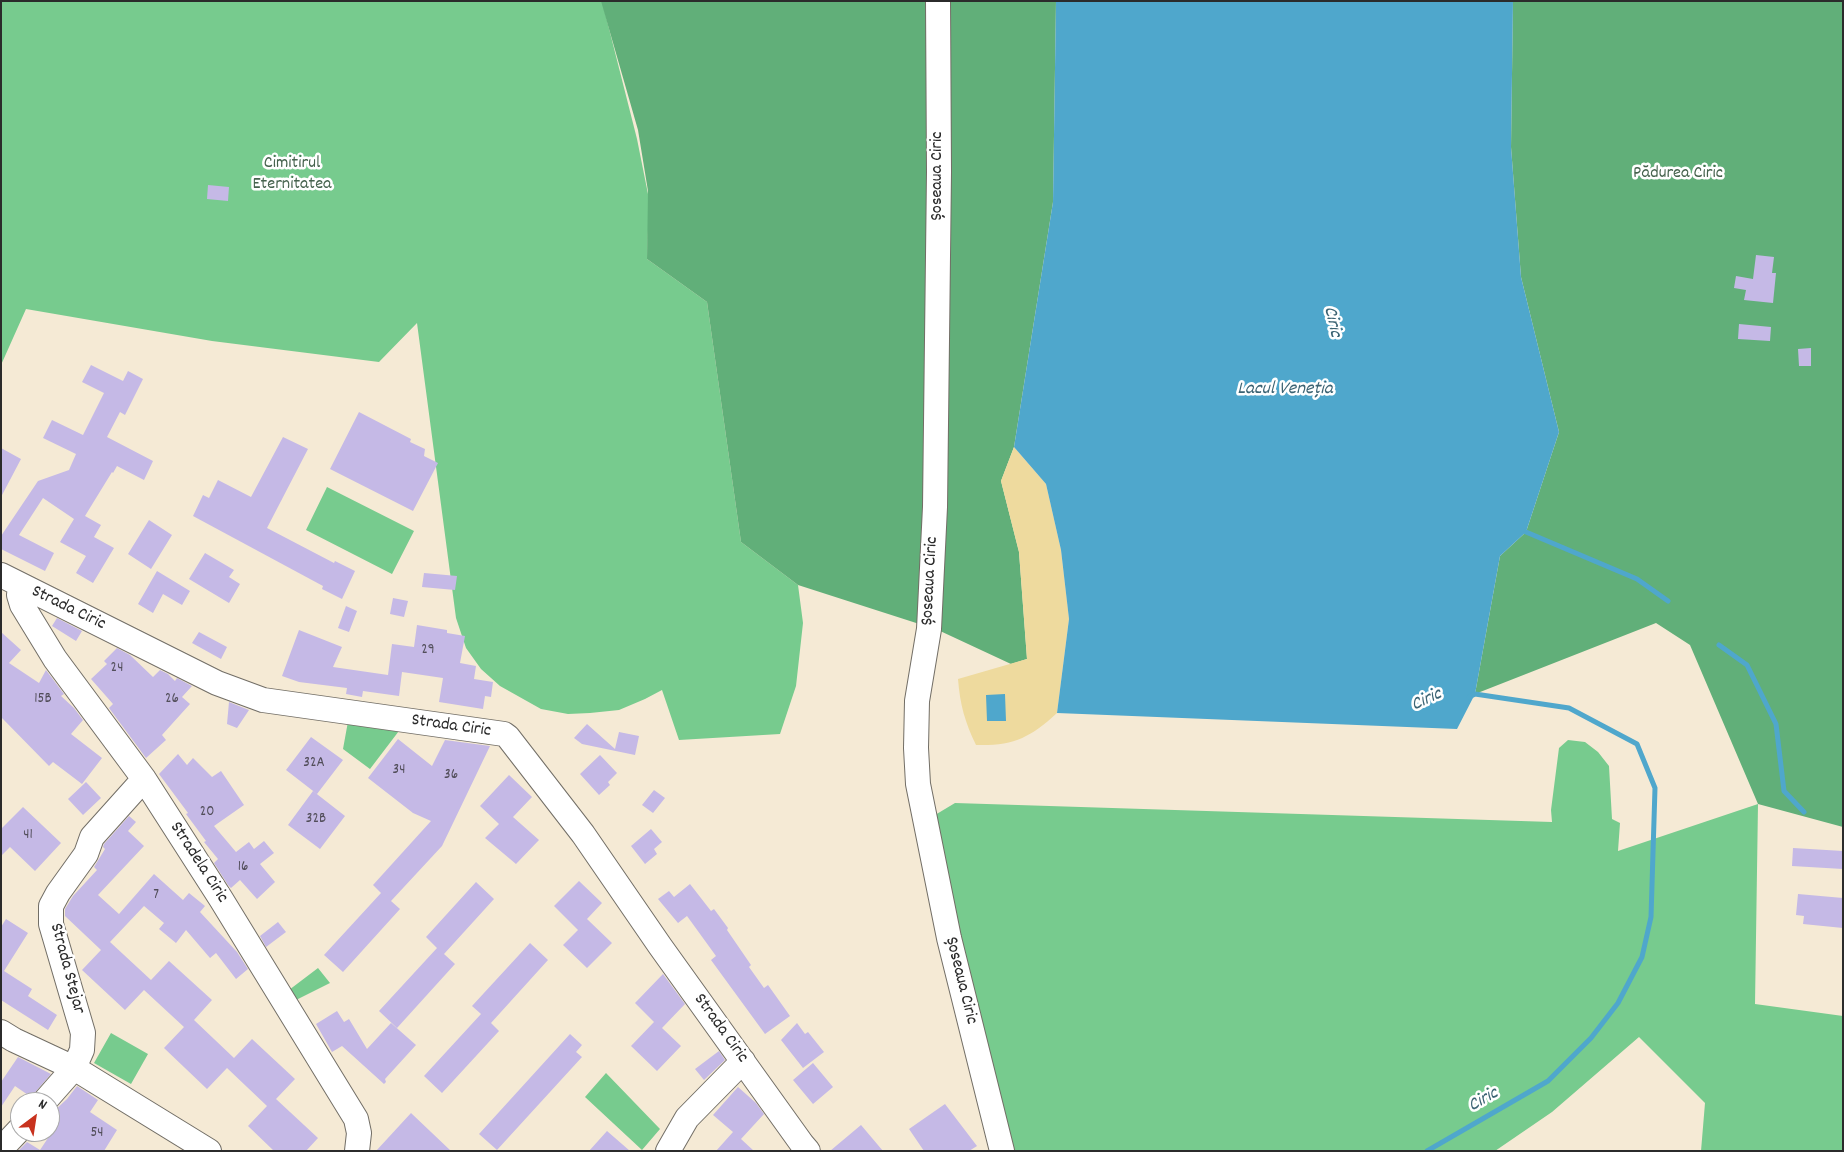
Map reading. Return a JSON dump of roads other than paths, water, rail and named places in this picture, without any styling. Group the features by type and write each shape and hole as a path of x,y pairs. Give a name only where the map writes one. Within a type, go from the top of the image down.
{"street":[{"name":"Șoseaua Ciric","path":"938,1 940,172 936,507 929,629 917,701 916,748 919,796 946,920 1002,1151"},
{"name":"Stradela Ciric","path":"11,581 22,605 55,659 144,779 226,907 356,1118 359,1133 357,1151"},
{"name":"Strada Ciric","path":"11,581 217,682 263,700 498,733 508,737 582,834 660,946 808,1151"},
{"name":"Strada Stejar","path":"74,1068 82,1050 83,1033 51,924 52,906 58,893 86,854 92,837 144,779"},
{"path":"1,1032 74,1068 209,1151"},
{"path":"668,1151 688,1118 743,1061"},
{"path":"53,1092 74,1068"},
{"path":"1,1149 10,1139"}],"water":[{"name":"Lacul Veneția","path":"1056,1 1513,1 1511,147 1521,277 1559,432 1526,532 1500,556 1475,694 1457,729 1057,713 1069,619 1061,550 1046,484 1014,447 1053,202"},
{"path":"1005,694 1006,721 987,721 986,695"}],"waterway":[{"path":"1526,532 1637,579 1668,601"},
{"path":"1719,645 1747,665 1776,724 1784,791 1804,812"},
{"name":"Ciric","path":"1427,1151 1548,1081 1591,1038 1618,1003 1642,957 1651,917 1655,788 1637,744 1569,708 1475,694 1469,697"}],"park label":[{"name":"Cimitirul Eternitatea","path":"292,175"},
{"name":"Pădurea Ciric","path":"1678,175"}]}
